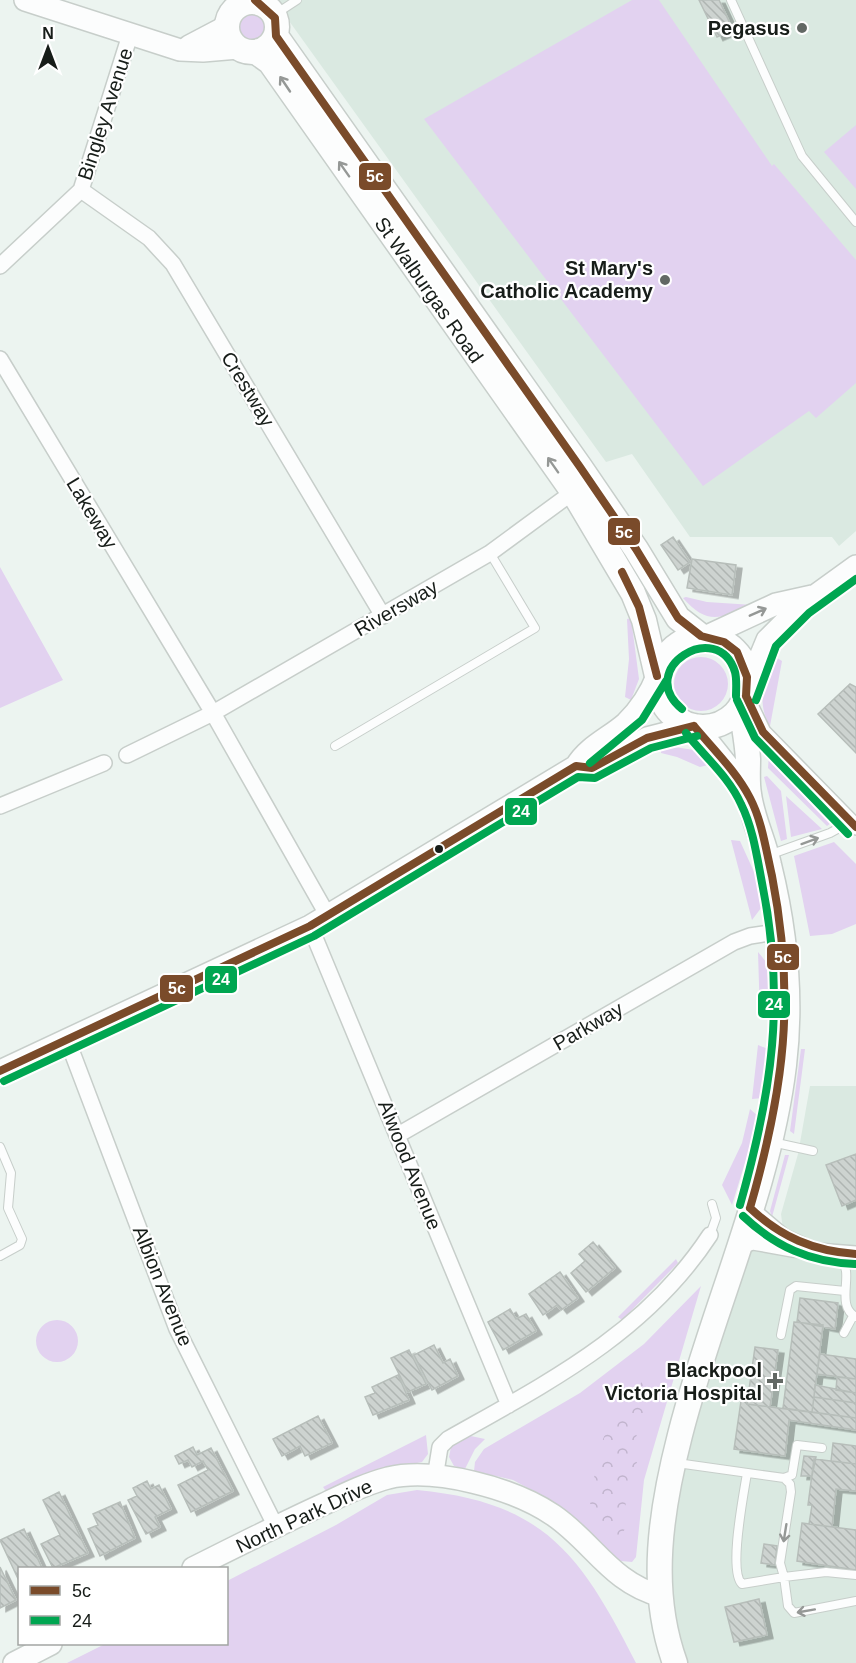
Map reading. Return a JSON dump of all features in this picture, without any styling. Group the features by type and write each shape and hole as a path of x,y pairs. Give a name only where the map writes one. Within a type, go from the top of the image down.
{"main road":[{"path":"25,0 180,50 266,49 266,13 239,6 225,16 212,37 180,50"},
{"name":"St Walburgas Road","path":"266,13 580,466 636,549 678,618 703,636"},
{"name":"St Walburgas Road","path":"225,16 228,34 247,50 270,62 573,492 627,580 639,607 657,676"},
{"path":"576,766 592,768 647,738 694,726 709,726 724,722 745,696 767,640 816,595 856,566"},
{"path":"0,1071 319,921 576,766 584,754 626,723 648,698 660,666 671,649 689,638 703,636 776,604 816,595"},
{"path":"675,1663 661,1596 661,1523 673,1462 697,1368 770,1141 784,1064 787,991 782,931 767,856 749,795 746,668 737,652 724,642 703,636"},
{"path":"657,676 659,695 664,706 679,720 694,726 749,795"},
{"name":"North Park Drive","path":"198,1567 275,1526 367,1484 390,1478 435,1478 486,1485 519,1496 554,1516 628,1584 661,1596"},
{"path":"14,1663 49,1645"}],"street":[{"name":"Bingley Avenue","path":"0,266 81,190 130,35"},
{"name":"Crestway","path":"81,190 149,238 173,264 383,616"},
{"name":"Lakeway","path":"0,359 213,713 319,921"},
{"name":"Riversway","path":"127,755 213,713 490,553 573,492"},
{"path":"745,696 763,732 853,825"},
{"path":"0,806 104,763"},
{"name":"Alwood Avenue","path":"319,921 398,1136 509,1405"},
{"name":"Parkway","path":"398,1136 734,942 750,936 782,931"},
{"name":"Albion Avenue","path":"68,1039 177,1329 275,1526"},
{"path":"750,1208 784,1237 808,1248 836,1254 856,1254"},
{"path":"435,1478 440,1447 448,1438 585,1360 626,1328 660,1295 698,1253 710,1235"},
{"path":"738,1246 753,1242 792,1249 808,1248"}],"lane":[{"path":"266,13 297,0"},
{"path":"731,0 801,156 856,222"},
{"path":"335,746 535,628 490,553"},
{"path":"767,856 853,825"},
{"path":"770,1141 813,1151"},
{"path":"0,1147 11,1173 8,1208 22,1239 20,1245 0,1256"},
{"path":"710,1235 716,1218 712,1204"},
{"path":"836,1254 846,1271 845,1291 849,1312 854,1317 844,1333"},
{"path":"781,1335 790,1290 796,1286 845,1291"},
{"path":"673,1462 784,1478 792,1475 797,1445 822,1448"},
{"path":"747,1473 738,1540 739,1582 748,1584 826,1572 856,1575"},
{"path":"784,1478 790,1484 791,1492 780,1563 788,1606 794,1613 856,1601"}],"shaded area":[{"name":"St Mary's Catholic Academy","path":"274,0 856,0 856,531 839,546 832,537 690,537 632,454 606,462"},
{"name":"Blackpool Victoria Hospital","path":"810,1086 856,1086 856,1663 675,1663 660,1548 738,1247 784,1237 781,1214 798,1154"}],"green space":[{"path":"632,0 659,0 772,166 774,164 856,260 856,383 816,418 809,411 703,486 424,119"},
{"path":"252,13 263,17 267,28 263,39 252,43 241,39 237,28 241,17"},
{"path":"856,125 856,189 824,152"},
{"path":"0,567 63,680 0,708"},
{"path":"683,598 707,602 753,605 716,617 700,613"},
{"path":"631,618 639,679 631,700 625,697 629,659 627,619"},
{"path":"774,656 782,661 770,726 762,700 767,674"},
{"path":"696,657 706,657 716,661 724,669 728,684 724,699 716,707 706,711 696,711 686,707 678,699 674,689 674,679 678,669 686,661"},
{"path":"661,745 694,750 712,764 700,767 661,753"},
{"path":"769,755 836,819 827,826 768,768"},
{"path":"767,776 781,791 787,839 781,841 764,777"},
{"path":"786,796 822,829 791,837"},
{"path":"731,840 740,841 755,874 761,908 752,920"},
{"path":"834,842 856,864 856,924 832,934 810,936 794,856"},
{"path":"758,952 767,963 769,1018 760,1017"},
{"path":"758,1045 768,1049 763,1098 752,1099"},
{"path":"801,1049 805,1049 794,1134 790,1131"},
{"path":"750,1109 759,1117 732,1205 722,1185 742,1143"},
{"path":"785,1155 789,1155 772,1217 770,1211"},
{"path":"676,1259 678,1263 622,1320 618,1317"},
{"path":"701,1286 644,1480 636,1557 632,1562 621,1561 610,1555 554,1502 513,1480 474,1471 475,1462 484,1449 580,1393 644,1344"},
{"path":"57,1320 72,1326 78,1341 72,1356 57,1362 42,1356 36,1341 42,1326"},
{"path":"644,1376 654,1392 634,1442 637,1462 625,1493 627,1526 617,1541 587,1499 603,1439 613,1417 634,1399"},
{"path":"426,1435 428,1454 422,1462 370,1472 326,1491 323,1487"},
{"path":"466,1435 485,1439 475,1449 465,1469 454,1466 449,1457 451,1447"},
{"path":"417,1490 461,1496 497,1507 528,1522 554,1540 576,1564 597,1592 636,1663 67,1663 103,1645 228,1645 228,1580 336,1525 387,1495"}],"building":[{"path":"699,0 719,0 733,30 717,37"},
{"path":"673,537 690,562 678,570 661,545"},
{"path":"692,559 736,565 732,595 687,588"},
{"path":"850,684 856,687 856,753 818,714"},
{"path":"856,1154 856,1200 842,1206 826,1165"},
{"path":"593,1242 615,1268 586,1292 571,1273 585,1261 579,1254"},
{"path":"560,1272 578,1298 561,1310 557,1305 543,1315 529,1294"},
{"path":"800,1298 838,1303 835,1329 797,1322"},
{"path":"510,1309 516,1319 526,1314 536,1331 503,1350 488,1322"},
{"path":"794,1322 823,1325 812,1412 783,1408"},
{"path":"434,1345 443,1363 450,1359 458,1376 432,1390 414,1355"},
{"path":"755,1347 778,1350 770,1407 747,1404"},
{"path":"409,1350 426,1384 408,1392 391,1358"},
{"path":"820,1354 856,1359 856,1379 817,1374"},
{"path":"398,1375 409,1400 373,1415 365,1397 375,1393 372,1387"},
{"path":"837,1377 856,1379 856,1393 836,1390"},
{"path":"815,1385 856,1393 856,1403 814,1397"},
{"path":"814,1397 856,1403 856,1418 812,1412"},
{"path":"741,1401 747,1401 747,1404 856,1418 856,1430 789,1420 785,1456 734,1449"},
{"path":"318,1416 332,1443 305,1456 300,1446 282,1456 273,1439"},
{"path":"833,1443 856,1446 856,1464 831,1461"},
{"path":"193,1447 197,1455 211,1448 233,1491 191,1512 178,1485 208,1470 203,1461 192,1467 188,1460 179,1464 175,1456"},
{"path":"804,1456 816,1457 812,1476 801,1476"},
{"path":"814,1459 856,1464 856,1491 836,1489 832,1527 809,1524 812,1505 808,1505"},
{"path":"147,1481 151,1489 159,1485 171,1509 155,1517 160,1527 146,1534 128,1500 137,1496 133,1488"},
{"path":"59,1492 88,1553 52,1567 41,1544 60,1535 43,1500"},
{"path":"120,1502 135,1538 100,1556 88,1529 98,1525 93,1514"},
{"path":"802,1523 856,1530 856,1570 797,1561"},
{"path":"24,1529 42,1567 18,1567 18,1579 0,1540"},
{"path":"764,1544 777,1546 775,1565 761,1563"},
{"path":"0,1567 16,1600 0,1608"},
{"path":"759,1599 767,1635 734,1642 725,1607"}],"transit line":[{"name":"5c","path":"255,0 275,18 276,36 580,467 636,549 678,618 701,636 724,642 737,652 747,677 746,696"},
{"name":"5c","path":"622,572 639,607 657,676"},
{"name":"24","path":"756,700 776,646 809,613 856,579"},
{"name":"24","path":"682,709 670,694 668,679 673,665 684,655 698,649 713,649 726,656 735,672 736,696"},
{"name":"24","path":"590,763 642,720 666,681"},
{"name":"5c","path":"746,696 763,732 856,827"},
{"name":"24","path":"737,700 755,738 848,834"},
{"name":"5c","path":"694,726 724,760 754,807 766,846 779,920 785,1004 783,1044 771,1124 750,1208"},
{"name":"5c","path":"0,1071 310,926 576,766 592,768 647,738 694,726"},
{"name":"24","path":"686,733 730,785 745,813 752,833 769,926 773,967 772,1045 760,1123 740,1205"},
{"name":"24","path":"4,1081 314,936 578,777 595,778 651,748 697,736"},
{"name":"5c","path":"750,1208 774,1227 798,1241 826,1250 856,1254"},
{"name":"24","path":"743,1216 768,1236 794,1251 823,1260 855,1264"}],"place":[{"name":"Pegasus","path":"802,28"},
{"name":"St Mary's Catholic Academy","path":"665,280"},
{"name":"Blackpool Victoria Hospital","path":"775,1381"}]}
